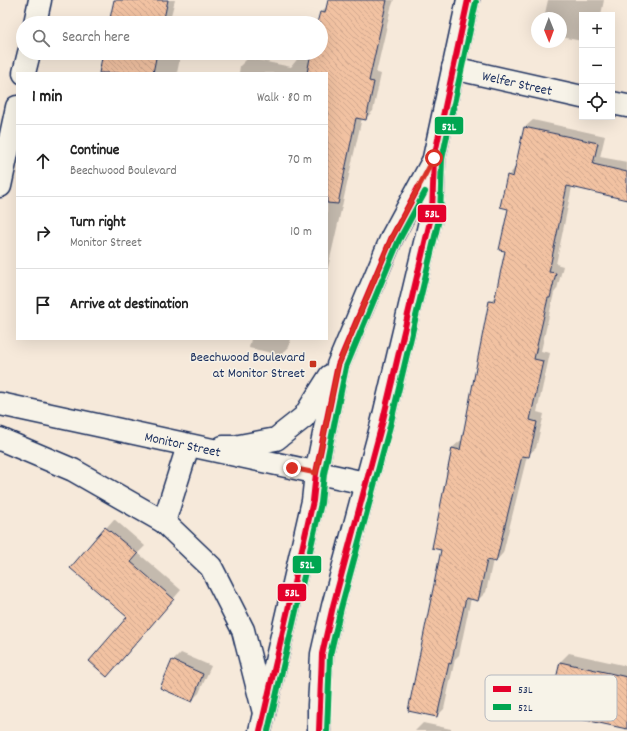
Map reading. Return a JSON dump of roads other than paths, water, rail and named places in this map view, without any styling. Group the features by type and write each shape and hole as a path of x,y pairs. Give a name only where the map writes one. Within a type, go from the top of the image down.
{"main road":[{"path":"37,16 40,0"},
{"path":"319,731 322,654 365,483 382,424 432,213 434,158 468,0"},
{"path":"24,72 27,60"},
{"name":"Welfer Street","path":"453,68 579,96"},
{"path":"615,104 627,106"},
{"path":"0,186 16,112"},
{"path":"164,522 188,446 234,447 276,439 304,417 338,366 392,237 434,158"},
{"path":"262,721 313,501 316,473 338,366"},
{"name":"Monitor Street","path":"0,404 188,446 365,483"},
{"path":"0,439 73,470 164,522 211,567 243,630 262,721"}],"place":[{"name":"Beechwood Boulevard at Monitor Street","path":"313,364"}]}
